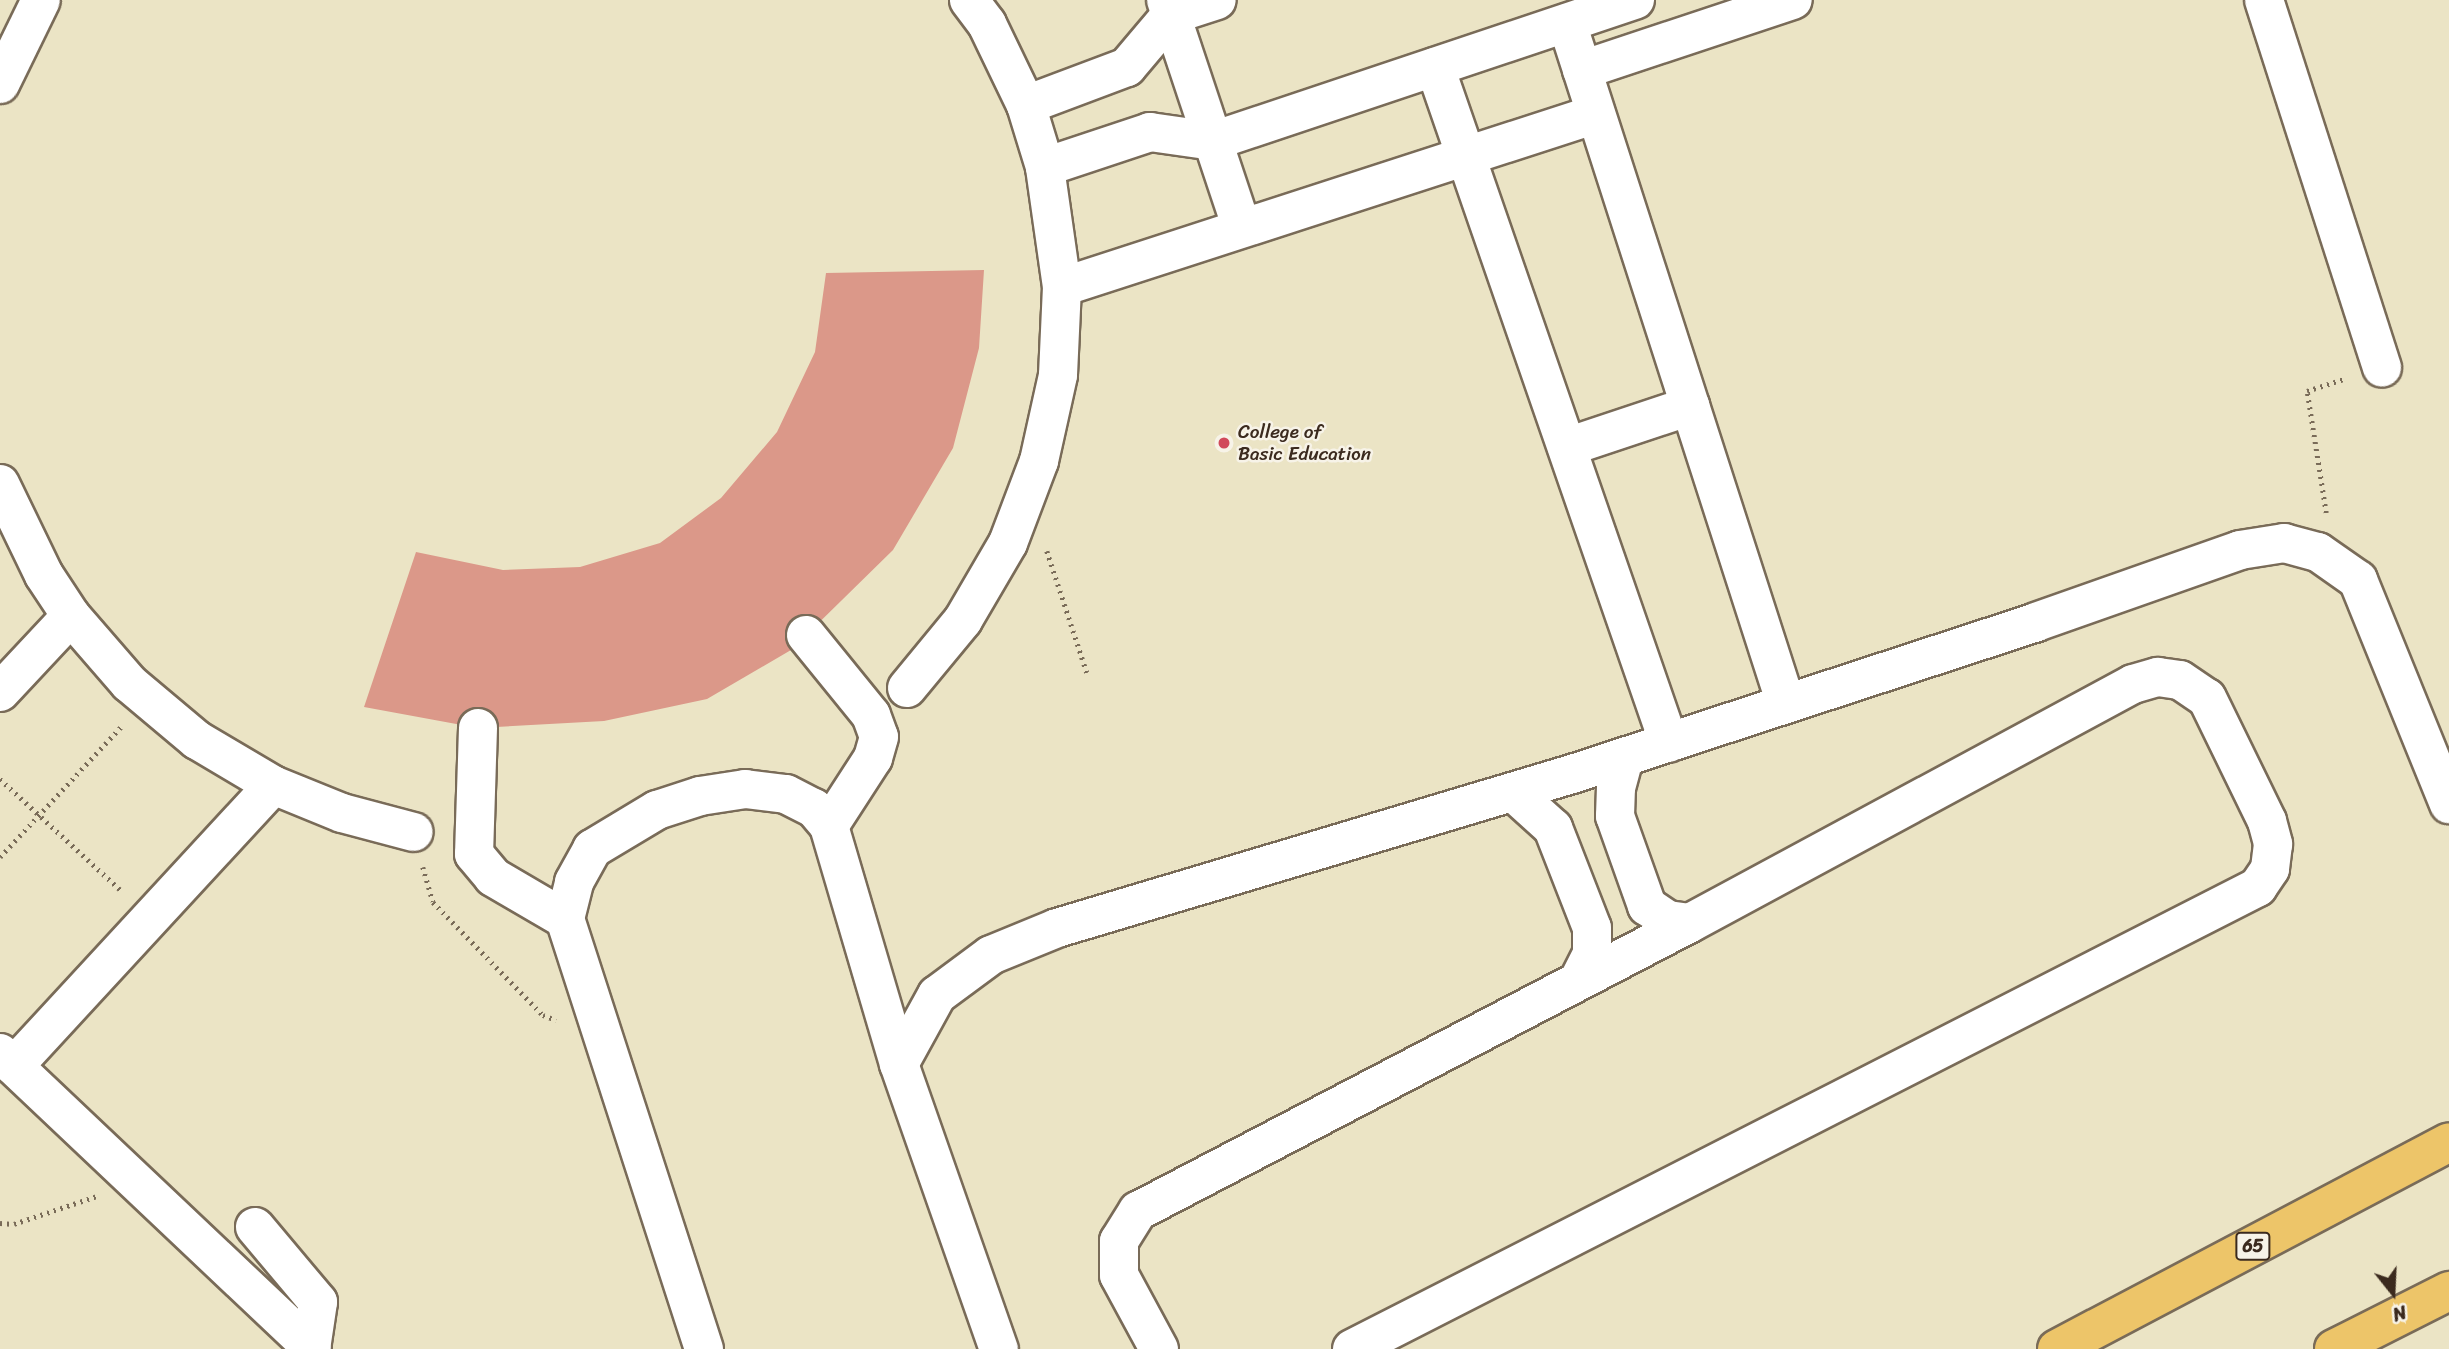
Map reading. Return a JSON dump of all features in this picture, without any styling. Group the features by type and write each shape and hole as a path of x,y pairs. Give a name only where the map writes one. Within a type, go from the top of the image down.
{"main road":[{"name":"65","path":"2057,1349 2449,1142"},
{"path":"2334,1349 2449,1291"}],"street":[{"path":"0,83 41,0"},
{"path":"906,688 962,620 1008,544 1039,461 1058,375 1062,287 1045,167 1026,105 986,24 970,0"},
{"path":"1026,105 1127,67 1169,7 1217,0"},
{"path":"1045,167 1150,132 1213,141 1634,0"},
{"path":"1582,70 1793,0"},
{"path":"2264,0 2382,367"},
{"path":"1169,7 1242,229"},
{"path":"1567,23 1786,704"},
{"path":"1435,67 1670,743"},
{"path":"1062,287 1596,114"},
{"path":"1567,447 1690,406"},
{"path":"0,484 44,575 71,616 148,698 197,740 273,785 342,813 414,832"},
{"path":"899,1064 937,995 990,955 1158,895 1624,758 2240,550 2284,543 2318,552 2358,580 2449,804"},
{"path":"0,692 71,616"},
{"path":"806,635 871,715 879,737 873,758 829,826"},
{"path":"1159,1349 1119,1275 1119,1241 1138,1211 1690,923 2133,684 2158,677 2180,680 2207,698 2267,821 2273,845 2270,869 2258,887 1352,1349"},
{"path":"478,728 474,854 493,877 565,919"},
{"path":"1624,758 1616,788 1615,816 1647,906 1668,920 1690,923"},
{"path":"273,785 151,918 7,1059 312,1349"},
{"path":"704,1349 607,1039 565,919 574,882 592,849 657,810 700,796 745,789 786,794 814,808 829,826 899,1064 999,1349"},
{"path":"1513,792 1553,828 1592,928 1592,954 1579,979"},
{"path":"256,1227 318,1302 312,1349"}],"path":[{"path":"2333,562 2307,391 2382,367"},
{"path":"1028,491 1087,673"},
{"path":"0,857 148,698"},
{"path":"0,779 151,918"},
{"path":"414,832 433,902 543,1015 607,1039"},
{"path":"0,1223 14,1224 78,1205 132,1177"}],"building":[{"path":"984,270 979,348 953,448 893,550 791,650 707,699 604,721 478,728 364,707 416,552 503,570 580,567 660,543 721,498 777,432 815,352 826,273"}],"place":[{"name":"College of Basic Education","path":"1224,443"}]}
